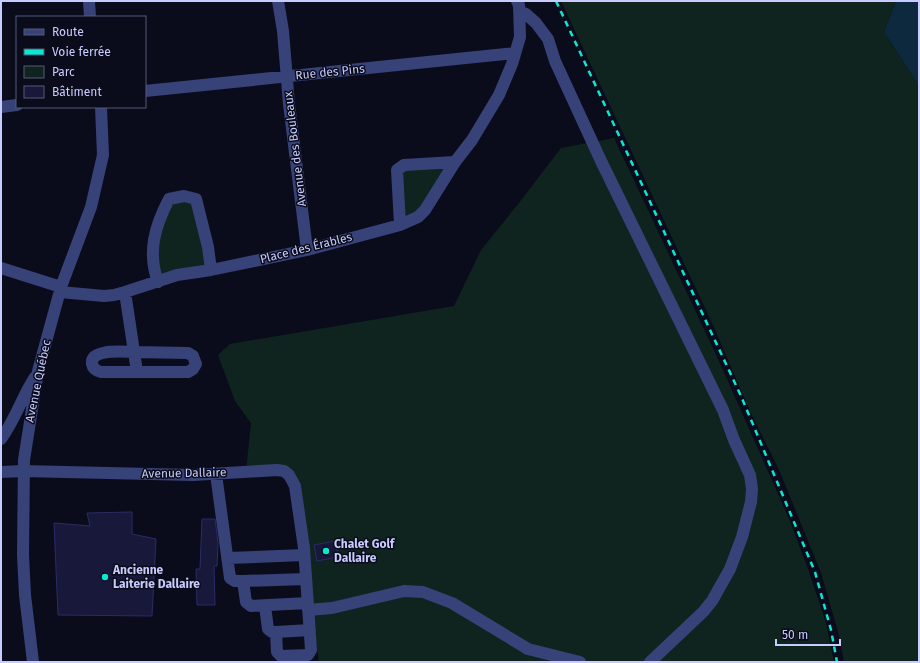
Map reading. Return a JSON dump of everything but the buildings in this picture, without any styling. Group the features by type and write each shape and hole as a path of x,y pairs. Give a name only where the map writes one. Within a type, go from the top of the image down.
{"street":[{"path":"89,1 90,16"},
{"name":"Avenue des Bouleaux","path":"278,1 283,31 307,250"},
{"path":"518,6 536,23 548,39 556,61 601,161 723,410 734,440 750,475 752,489 751,502 742,537 730,569 721,587 703,612 650,662"},
{"name":"Place des Érables","path":"1,268 60,289 104,296 125,292 177,275 212,270 307,250 411,221 426,210 455,162 472,140 500,95 512,64 520,37 518,6"},
{"name":"Rue des Pins","path":"146,91 515,53"},
{"path":"1,107 16,105"},
{"name":"Avenue Québec","path":"33,662 26,603 23,555 23,471 38,371 60,289 91,207 96,189 103,155 101,108"},
{"path":"400,224 397,170 404,165 455,162"},
{"path":"158,282 153,269 152,246 160,216 169,199 184,196 196,200 208,247 212,270"},
{"path":"125,292 137,372"},
{"path":"134,352 188,353 193,356 196,362 194,367 188,372 137,372 101,372 94,368 92,363 94,357 98,354 134,352"},
{"path":"1,439 12,424 26,391 38,371"},
{"name":"Avenue Dallaire","path":"1,472 23,471 193,475 267,469 284,471 289,475 295,486 304,552 311,650 308,655 281,656 277,652 276,632"},
{"path":"216,474 230,578 235,581 306,579"},
{"path":"228,558 304,552"},
{"path":"243,581 246,602 251,606 308,606 332,608 404,591 424,592 452,603 528,649 580,662"},
{"path":"265,606 268,629 272,632 310,630"}],"green space":[{"path":"561,1 896,1 884,32 919,86 919,662 844,662 839,635 821,573 780,472 750,411 713,325"},
{"path":"614,138 718,359 790,521 826,623 834,662 319,662 292,486 281,475 246,471 251,423 235,401 218,355 230,344 454,306 481,250 561,148"},
{"path":"455,162 425,210 400,225 397,179 404,165"},
{"path":"169,199 196,199 211,270 158,282 160,216"}],"water":[{"path":"896,1 919,1 919,86 884,32"}],"railway":[{"path":"556,1 741,396 815,572 831,630 837,662"}],"place":[{"name":"Chalet Golf Dallaire","path":"326,551"},
{"name":"Ancienne Laiterie Dallaire","path":"105,577"}]}
